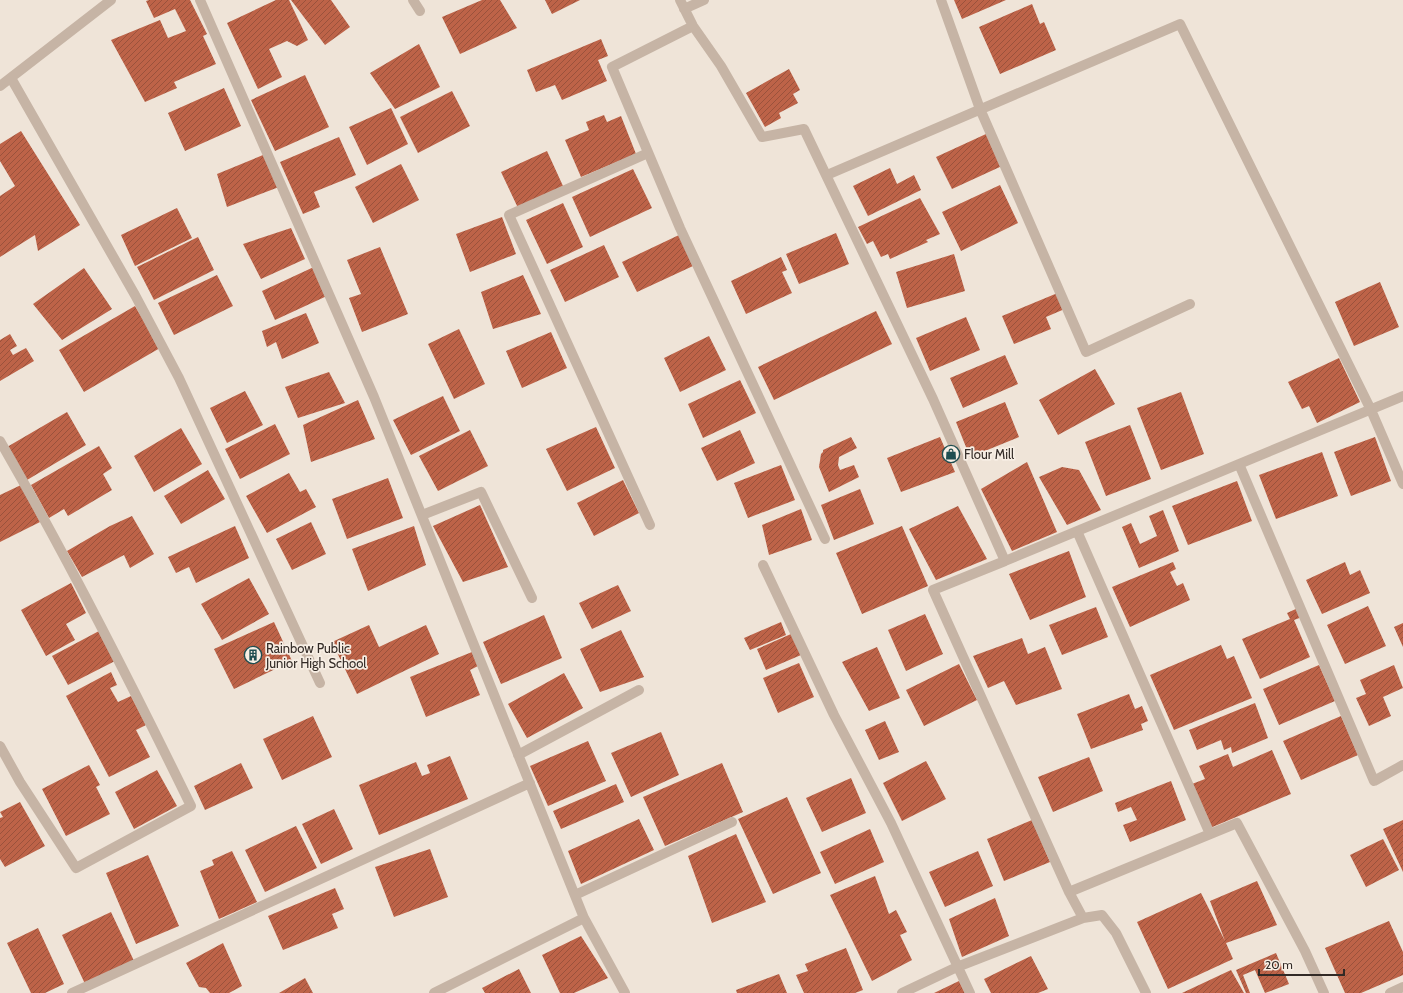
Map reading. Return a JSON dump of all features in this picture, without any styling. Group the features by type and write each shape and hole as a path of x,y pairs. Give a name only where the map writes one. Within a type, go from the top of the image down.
{"street":[{"path":"0,86 111,0"},
{"path":"200,0 374,397 584,918 625,993"},
{"path":"413,0 420,11"},
{"path":"704,0 682,5 693,26 721,66 762,137 804,129 933,399 1005,561"},
{"path":"941,0 980,109 1086,352 1190,304"},
{"path":"827,175 1180,24 1371,410 1403,484"},
{"path":"693,26 612,67 648,153 722,320 824,539"},
{"path":"11,78 135,295 179,378 320,682"},
{"path":"648,153 509,215 650,525"},
{"path":"1083,918 1069,892 933,590 1403,396"},
{"path":"0,442 43,516 191,806 76,868 20,782 0,746"},
{"path":"1239,464 1374,781 1403,765"},
{"path":"422,515 481,492 532,598"},
{"path":"1077,531 1210,834"},
{"path":"763,565 834,715 891,824 970,993"},
{"path":"518,755 639,690"},
{"path":"72,993 530,783"},
{"path":"575,895 732,822"},
{"path":"1069,892 1237,824 1305,951 1324,993"},
{"path":"902,993 957,967 1083,918 1102,915 1116,933 1146,993"},
{"path":"434,993 584,918"},
{"path":"1390,993 1403,987"}],"building":[{"path":"190,0 207,34 203,36 216,64 174,82 177,88 145,102 111,40 160,20 168,38 186,31 175,9 154,18 146,1"},
{"path":"276,0 289,0 308,40 297,46 287,41 269,49 282,77 258,89 227,23"},
{"path":"291,0 331,0 350,27 325,45"},
{"path":"482,0 500,0 517,28 460,54 442,17"},
{"path":"545,0 580,0 552,14"},
{"path":"954,0 1006,0 962,19"},
{"path":"1032,4 1040,24 1044,22 1056,50 1000,74 979,27"},
{"path":"601,39 608,56 598,60 607,81 562,100 555,85 536,92 527,70"},
{"path":"419,44 440,87 395,109 370,73"},
{"path":"789,69 800,90 793,94 798,103 779,113 781,118 765,127 746,93"},
{"path":"305,75 329,127 275,151 251,100"},
{"path":"224,88 241,126 185,151 168,113"},
{"path":"452,91 470,126 418,153 400,117"},
{"path":"391,108 408,144 367,165 349,127"},
{"path":"604,115 607,122 621,116 636,154 581,177 565,140 589,130 586,122"},
{"path":"21,131 80,225 38,251 35,235 0,257 0,196 15,186 0,161 0,144"},
{"path":"986,134 1002,166 952,189 936,157"},
{"path":"339,137 356,175 314,192 320,207 303,214 280,162"},
{"path":"547,151 563,186 518,208 501,172"},
{"path":"263,155 279,187 227,207 217,174"},
{"path":"401,164 419,200 373,223 355,187"},
{"path":"890,168 897,184 914,175 921,190 868,216 853,186"},
{"path":"633,169 652,208 590,237 572,197"},
{"path":"1000,185 1018,223 961,251 942,212"},
{"path":"920,198 940,234 926,240 928,242 890,259 888,254 881,257 873,241 867,244 858,227"},
{"path":"563,203 583,247 547,264 526,220"},
{"path":"177,208 192,238 135,266 121,235"},
{"path":"502,217 516,254 470,272 456,234"},
{"path":"291,228 305,259 261,279 243,244"},
{"path":"836,233 849,264 799,284 786,254"},
{"path":"679,235 693,266 637,292 622,262"},
{"path":"198,237 214,270 154,300 137,267"},
{"path":"604,245 619,277 565,302 550,270"},
{"path":"380,247 408,314 362,332 349,298 361,294 347,260"},
{"path":"954,254 965,291 907,308 896,272"},
{"path":"781,257 787,270 782,272 792,293 746,314 731,281"},
{"path":"316,266 329,295 275,320 262,291"},
{"path":"84,268 112,309 62,340 33,304"},
{"path":"217,275 233,306 174,335 158,303"},
{"path":"523,275 541,314 493,329 481,292"},
{"path":"1380,282 1399,327 1354,346 1335,302"},
{"path":"1060,292 1067,308 1046,317 1051,329 1014,344 1002,316"},
{"path":"135,306 160,348 84,392 59,350"},
{"path":"876,311 892,344 774,400 758,367"},
{"path":"306,313 319,343 282,359 276,342 267,347 262,331"},
{"path":"966,317 980,350 930,371 916,338"},
{"path":"459,329 485,384 454,399 428,344"},
{"path":"551,332 567,368 522,388 506,351"},
{"path":"10,334 17,346 10,350 13,355 26,348 34,361 0,381 0,340"},
{"path":"709,336 726,370 680,392 664,358"},
{"path":"1005,355 1018,384 963,408 950,378"},
{"path":"1339,358 1360,402 1317,423 1309,406 1302,409 1288,382"},
{"path":"1095,369 1115,404 1058,435 1039,400"},
{"path":"329,372 345,403 298,418 285,387"},
{"path":"740,380 756,413 703,438 688,404"},
{"path":"245,391 263,425 227,443 210,408"},
{"path":"1181,392 1204,454 1161,470 1137,408"},
{"path":"443,396 460,431 411,455 393,420"},
{"path":"358,400 375,439 311,462 303,425"},
{"path":"1005,402 1019,437 970,457 956,422"},
{"path":"67,412 86,445 27,480 7,447"},
{"path":"275,424 290,454 240,479 225,449"},
{"path":"1130,425 1151,479 1106,496 1085,442"},
{"path":"596,427 615,468 567,491 546,449"},
{"path":"181,428 202,464 154,492 134,456"},
{"path":"470,430 488,466 438,491 419,456"},
{"path":"740,430 755,463 717,481 701,448"},
{"path":"851,437 857,448 839,457 838,465 840,470 854,465 859,477 829,492 819,467 821,454 823,450"},
{"path":"940,437 955,472 901,492 887,458"},
{"path":"1375,437 1391,481 1351,496 1334,452"},
{"path":"99,446 112,468 103,474 112,490 68,516 64,509 49,518 31,485"},
{"path":"1322,452 1338,496 1276,519 1259,475"},
{"path":"1027,462 1057,532 1012,551 981,489"},
{"path":"781,465 795,500 748,518 734,483"},
{"path":"1062,467 1079,470 1101,510 1067,525 1039,477"},
{"path":"208,470 225,499 181,524 164,496"},
{"path":"289,473 300,492 306,489 316,507 267,533 246,496"},
{"path":"388,478 403,518 347,539 332,499"},
{"path":"623,480 639,513 594,536 577,503"},
{"path":"1237,481 1252,521 1188,545 1172,506"},
{"path":"21,485 40,522 0,542 0,495"},
{"path":"860,489 874,524 834,540 821,505"},
{"path":"480,505 508,567 463,582 433,526"},
{"path":"958,506 987,559 936,580 909,529"},
{"path":"801,509 812,540 769,555 762,525"},
{"path":"1163,510 1179,551 1139,568 1122,527 1131,523 1140,544 1157,536 1149,516"},
{"path":"132,516 154,554 130,568 124,555 82,577 67,551 110,526"},
{"path":"311,522 326,554 292,570 276,539"},
{"path":"235,526 249,558 196,583 189,567 176,573 168,557"},
{"path":"414,526 426,565 368,591 352,549"},
{"path":"902,526 928,586 862,614 836,553"},
{"path":"1069,551 1086,597 1030,620 1009,574"},
{"path":"1173,562 1176,569 1170,572 1177,586 1183,583 1190,600 1130,627 1112,587"},
{"path":"1345,562 1350,575 1360,570 1370,593 1322,614 1306,580"},
{"path":"249,578 269,614 222,640 201,604"},
{"path":"71,583 86,613 66,624 75,640 46,656 21,610"},
{"path":"618,585 631,611 592,629 579,603"},
{"path":"1368,606 1386,646 1345,664 1327,625"},
{"path":"1096,607 1108,637 1062,655 1049,625"},
{"path":"1298,608 1302,617 1294,620 1310,657 1260,679 1242,639 1290,619 1287,613"},
{"path":"925,614 943,654 906,671 888,630"},
{"path":"544,615 562,658 501,684 483,642"},
{"name":"Rainbow Public Junior High School","path":"274,622 292,661 234,689 214,649"},
{"path":"781,622 786,635 750,650 744,638"},
{"path":"1403,623 1403,647 1394,627"},
{"path":"369,625 379,647 426,625 439,654 357,694 332,642"},
{"path":"621,630 644,677 600,692 580,649"},
{"path":"99,631 115,661 68,685 52,656"},
{"path":"791,634 801,655 766,670 757,649"},
{"path":"1022,638 1028,654 1045,647 1062,689 1016,705 1004,681 988,688 973,656"},
{"path":"1221,645 1227,659 1234,656 1252,698 1174,730 1150,675"},
{"path":"877,647 900,698 869,711 842,662"},
{"path":"472,652 478,666 470,670 480,695 426,717 410,677"},
{"path":"799,663 814,697 778,713 763,678"},
{"path":"959,664 977,700 924,726 906,690"},
{"path":"1319,665 1335,701 1279,725 1263,689"},
{"path":"1394,665 1403,688 1383,697 1391,716 1369,726 1356,698 1366,694 1360,680"},
{"path":"111,672 117,685 110,688 118,702 131,696 146,725 136,730 150,757 109,777 66,696"},
{"path":"564,673 583,708 527,738 508,704"},
{"path":"1129,694 1135,709 1142,706 1148,721 1141,724 1143,730 1091,749 1077,714"},
{"path":"1255,703 1268,738 1232,753 1231,747 1224,750 1221,740 1197,750 1189,730"},
{"path":"313,716 332,757 282,780 263,739"},
{"path":"1341,716 1358,755 1301,780 1283,741"},
{"path":"885,721 899,752 879,760 865,730"},
{"path":"661,732 679,775 631,797 611,753"},
{"path":"588,741 606,781 548,806 530,766"},
{"path":"1272,750 1291,794 1210,828 1192,784 1205,779 1199,766 1228,754 1233,767"},
{"path":"450,756 468,799 379,835 359,785 416,762 422,776 430,773 427,765"},
{"path":"1089,757 1103,791 1053,812 1038,777"},
{"path":"926,761 946,799 902,821 883,783"},
{"path":"241,763 253,788 205,810 194,786"},
{"path":"722,763 743,812 665,846 643,797"},
{"path":"89,765 100,785 96,787 110,814 66,836 42,789"},
{"path":"157,770 177,806 134,829 115,792"},
{"path":"851,778 866,813 822,832 806,798"},
{"path":"1171,781 1186,820 1130,842 1123,825 1137,820 1131,807 1118,812 1115,803"},
{"path":"616,784 624,802 561,829 553,811"},
{"path":"787,797 821,873 773,894 738,819"},
{"path":"20,802 45,846 5,867 0,859 0,818 3,817 0,812"},
{"path":"334,809 353,849 321,864 302,824"},
{"path":"639,819 654,850 581,884 568,851"},
{"path":"1032,820 1050,862 1004,881 987,839"},
{"path":"1403,820 1403,872 1383,829"},
{"path":"296,826 317,868 265,892 245,850"},
{"path":"870,829 884,862 835,884 820,852"},
{"path":"736,834 766,902 712,923 688,856"},
{"path":"1383,839 1399,870 1366,887 1350,855"},
{"path":"430,849 448,897 394,917 375,867"},
{"path":"232,851 257,902 219,919 200,871 214,865 212,860"},
{"path":"978,851 993,886 945,907 929,872"},
{"path":"148,855 179,926 136,944 106,873"},
{"path":"875,876 889,914 896,910 907,932 900,935 912,960 872,981 830,895"},
{"path":"1257,881 1277,925 1226,943 1233,959 1168,989 1137,922 1201,893 1225,941 1210,901"},
{"path":"335,888 344,909 332,914 338,928 283,950 268,916"},
{"path":"995,898 1009,936 962,957 949,919"},
{"path":"111,912 135,963 86,986 62,935"},
{"path":"1389,921 1403,952 1403,975 1361,993 1345,993 1325,948"},
{"path":"38,928 64,984 45,993 31,993 7,943"},
{"path":"581,936 608,978 574,993 560,993 542,955"},
{"path":"223,943 242,986 229,993 210,993 206,988 199,987 186,963"},
{"path":"846,948 863,990 855,993 804,993 796,975 808,971 805,964"},
{"path":"1276,953 1289,984 1265,993 1255,970 1243,975 1250,993 1246,993 1236,970"},
{"path":"1031,956 1048,989 1038,993 991,993 984,979"},
{"path":"519,969 531,993 485,993 482,988"},
{"path":"1231,970 1244,993 1182,993"},
{"path":"779,974 787,993 737,993 736,990"},
{"path":"305,978 313,993 279,993"},
{"path":"959,981 965,993 934,993"}],"place":[{"name":"Flour Mill","path":"951,454"},
{"name":"Rainbow Public Junior High School","path":"253,655"}]}
